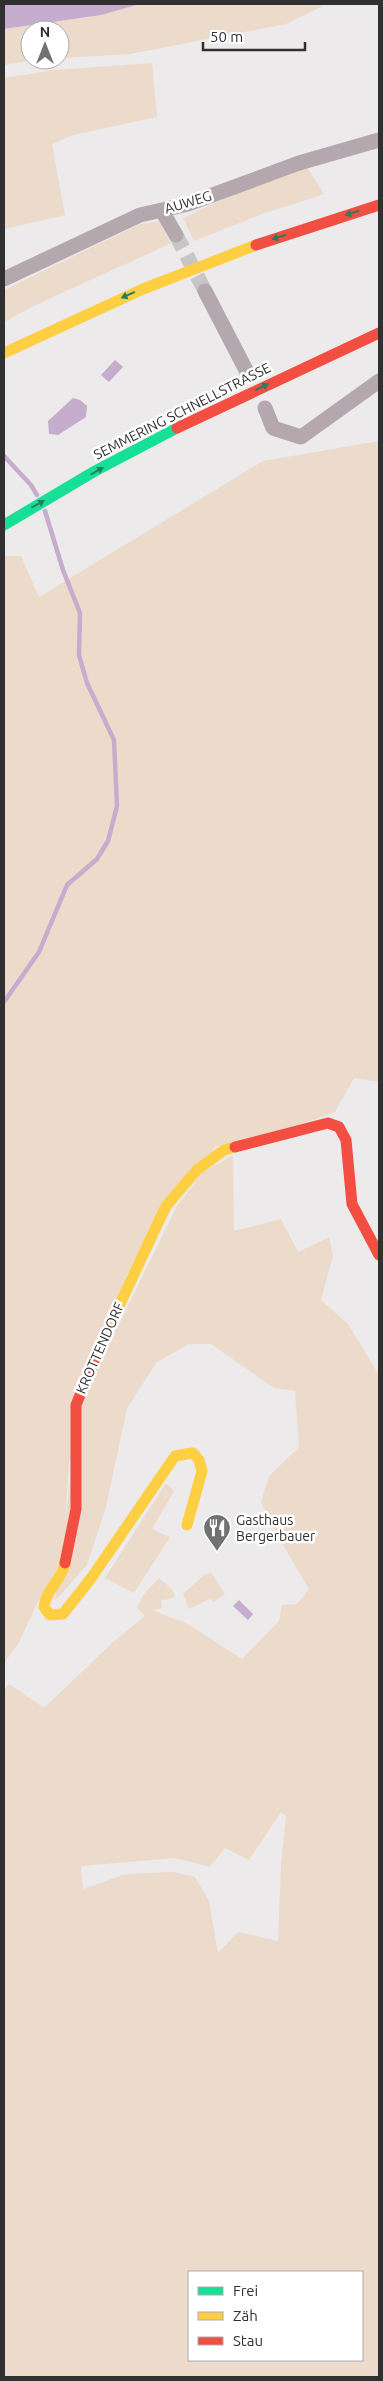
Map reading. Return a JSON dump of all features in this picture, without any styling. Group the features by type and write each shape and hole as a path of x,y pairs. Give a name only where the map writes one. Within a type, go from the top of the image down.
{"main road":[{"path":"4,353 143,289 242,249 379,205"},
{"name":"SEMMERING SCHNELLSTRASSE","path":"4,525 139,447 218,407 379,333"},
{"name":"KROTTENDORF","path":"187,1525 202,1471 199,1460 193,1453 187,1452 176,1456 98,1569 63,1614 50,1615 44,1607 45,1596 64,1570 76,1509 76,1405 93,1362 166,1206 196,1170 224,1150 328,1123 340,1127 346,1140 352,1204 379,1255"}],"street":[{"name":"AUWEG","path":"4,279 140,215 188,204 299,163 379,140"},
{"path":"162,211 176,236"},
{"path":"205,291 247,372"},
{"path":"265,408 273,428 301,437 379,381"}],"shaded area":[{"path":"4,4 140,4 101,15 66,20 20,20 20,27 4,29"},
{"path":"140,4 327,4 286,24 130,54 70,57 70,20 66,20 101,15"},
{"path":"20,27 20,62 4,65 4,29"},
{"path":"152,63 157,117 73,135 52,144 65,215 4,229 4,78 70,69"},
{"path":"307,167 324,194 262,214 194,241 183,218 234,194"},
{"path":"159,221 171,243 4,322 4,290 138,225"},
{"path":"115,360 123,367 109,382 101,375"},
{"path":"73,398 80,400 87,406 86,417 58,435 49,434 48,421"},
{"path":"379,441 379,1082 354,1078 335,1112 294,1127 215,1147 127,1274 69,1462 63,1558 38,1602 18,1644 4,1663 4,556 21,556 39,597 263,461"},
{"path":"233,1155 234,1231 281,1219 298,1252 329,1237 333,1255 321,1300 348,1324 379,1375 379,2377 4,2377 4,1690 9,1684 44,1708 113,1642 145,1616 137,1608 143,1595 159,1578 171,1588 175,1596 171,1599 161,1600 162,1608 152,1610 188,1624 242,1659 279,1621 282,1605 297,1604 309,1589 280,1540 261,1502 269,1476 299,1447 295,1391 274,1388 211,1344 189,1344 157,1362 127,1408 106,1507 87,1565 55,1601 80,1403 177,1206 202,1173","holes":["281,1812 286,1816 281,1865 278,1941 238,1932 218,1953 209,1901 195,1877 173,1872 126,1874 83,1889 81,1866 175,1858 210,1867 225,1848 249,1860"]},
{"path":"166,1483 174,1491 152,1529 170,1537 134,1593 105,1578"},
{"path":"211,1572 225,1594 214,1602 210,1599 189,1609 183,1594 204,1575"},
{"path":"239,1600 253,1614 248,1620 233,1606"}],"waterway":[{"path":"4,456 31,485 37,495"},
{"path":"4,1002 39,952 67,885 97,859 108,841 117,806 114,740 87,683 79,655 80,613 63,570 45,511"}],"tunnel":[{"path":"176,235 205,291"}],"traffic: fast":[{"path":"4,525 95,471 177,428"}],"traffic: slow":[{"path":"4,353 143,289 256,245"},
{"path":"97,1353 166,1206 197,1170 224,1150 235,1147"},
{"path":"65,1563 61,1575 45,1601 44,1607 50,1615 63,1614 92,1577 175,1456 193,1453 199,1460 202,1471 187,1525"}],"traffic: jam":[{"path":"256,245 379,205"},
{"path":"177,428 379,333"},
{"path":"235,1147 328,1123 339,1127 346,1140 352,1204 379,1255"},
{"path":"65,1563 76,1509 76,1405 97,1353"}],"place":[{"name":"Gasthaus Bergerbauer","path":"217,1552"}]}
